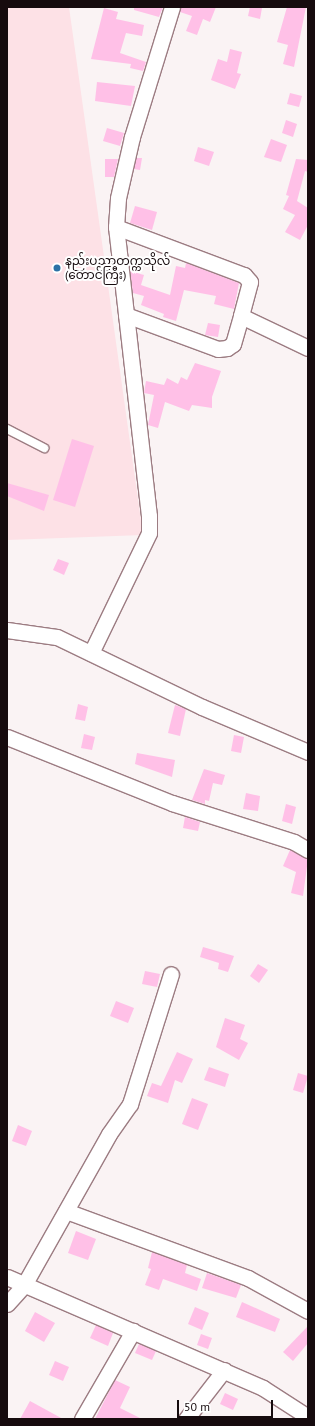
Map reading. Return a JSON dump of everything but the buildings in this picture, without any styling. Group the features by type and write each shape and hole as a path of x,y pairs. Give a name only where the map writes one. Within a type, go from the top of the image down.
{"street":[{"path":"91,653 149,533 149,516 116,227 118,198 132,137 172,7"},
{"path":"116,227 244,275 250,282 233,344 227,348 218,349 126,315"},
{"path":"241,316 308,348"},
{"path":"7,630 57,637 202,707 308,752"},
{"path":"7,737 172,803 294,842 308,850"},
{"path":"7,1304 24,1285 109,1134 130,1104 171,974"},
{"path":"66,1211 248,1278 308,1311"},
{"path":"7,1277 133,1330 263,1388 308,1418"},
{"path":"82,1419 133,1330"},
{"path":"186,1419 224,1370"}],"lane":[{"path":"7,429 44,448"}],"shaded area":[{"name":"နည်းပညာတက္ကသိုလ် (တောင်ကြီး)","path":"7,7 69,7 143,535 7,540"}],"place":[{"name":"နည်းပညာတက္ကသိုလ် (တောင်ကြီး)","path":"57,268"}]}
